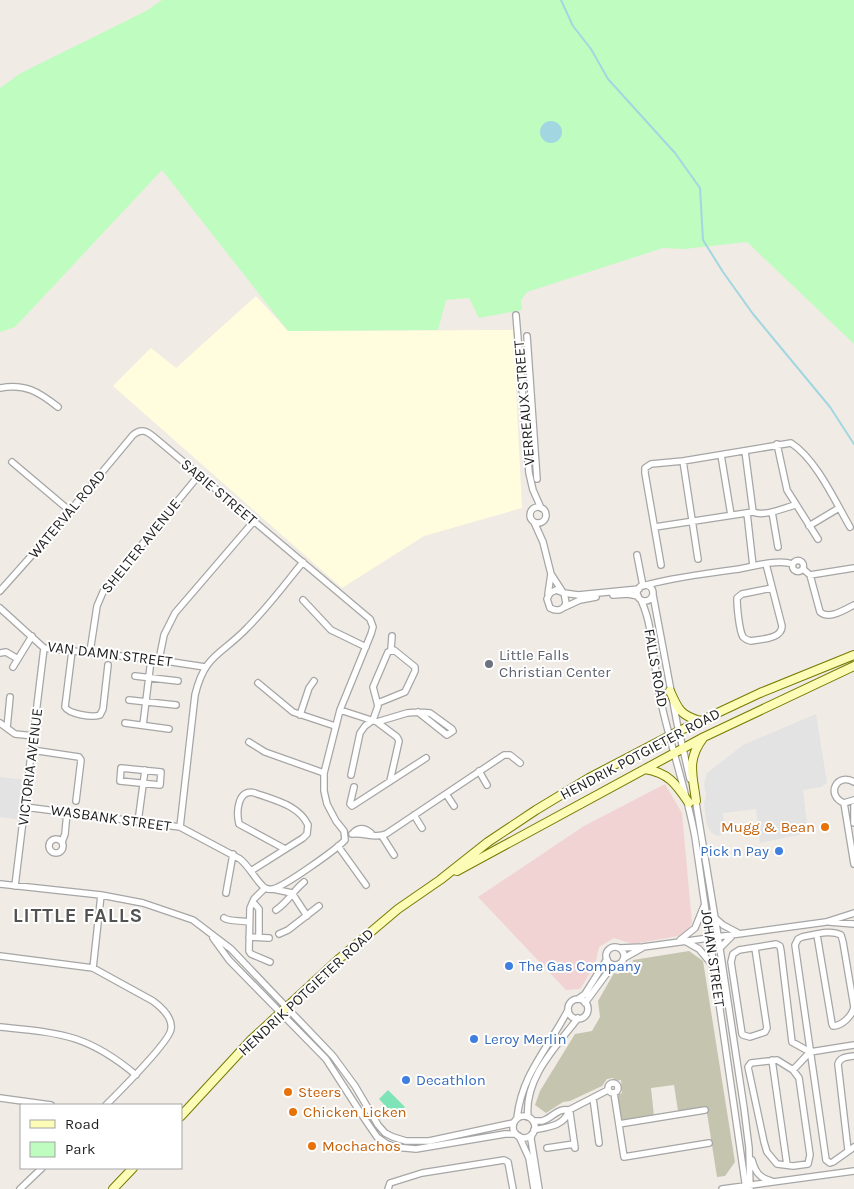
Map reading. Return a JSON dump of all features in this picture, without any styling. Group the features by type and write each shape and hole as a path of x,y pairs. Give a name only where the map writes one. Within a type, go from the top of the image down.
{"main road":[{"name":"HENDRIK POTGIETER ROAD","path":"182,1115 251,1040 340,958 398,909 440,880 488,842 589,778 679,731 822,666 854,654"},
{"name":"HENDRIK POTGIETER ROAD","path":"440,880 704,737 854,666"},
{"path":"670,691 679,711 686,716 700,721"},
{"path":"692,802 692,761 695,749 704,737"},
{"path":"644,769 656,771 670,778 692,802"},
{"path":"113,1189 133,1169"}],"street":[{"name":"VERREAUX STREET","path":"516,315 532,490 532,511"},
{"path":"527,336 537,479"},
{"path":"0,388 18,387 34,390 58,407"},
{"name":"SABIE STREET","path":"133,435 138,431 147,432 370,619 373,627 340,710 324,773 324,791 327,804 345,835"},
{"name":"WATERVAL ROAD","path":"0,591 133,435"},
{"path":"661,565 645,473 646,468 651,464 683,461 791,443 796,446 819,474 850,526"},
{"path":"778,444 787,490 818,540"},
{"path":"745,451 753,566"},
{"path":"721,455 731,515"},
{"path":"683,461 698,559"},
{"path":"12,462 70,511"},
{"name":"SHELTER AVENUE","path":"90,652 97,606 103,592 199,476"},
{"name":"VERREAUX STREET","path":"532,490 541,508"},
{"path":"655,526 750,512 757,514 772,512 796,505"},
{"path":"543,542 546,513 541,508 536,508 530,516 543,542 551,574 563,592 566,603 563,608"},
{"path":"809,526 839,508"},
{"path":"772,512 778,547"},
{"path":"534,522 538,523 544,520"},
{"path":"160,660 164,635 175,613 254,521"},
{"path":"637,556 643,587 639,598"},
{"path":"180,827 199,677 212,658 236,639 255,620 303,562"},
{"path":"548,595 556,590 586,594 643,587 666,581 784,562 793,564 795,571 803,569 810,574 822,614 830,616 854,605"},
{"path":"766,564 782,626 781,632 775,636 750,641 744,639 737,598 742,594 772,588"},
{"path":"810,574 854,568"},
{"path":"551,574 547,602 550,608 557,610 580,600 625,594 649,601 653,593 666,581"},
{"path":"643,587 651,588 653,593"},
{"name":"FALLS ROAD","path":"653,593 682,749"},
{"name":"FALLS ROAD","path":"639,598 647,616 659,691 674,753"},
{"path":"303,600 331,630 366,647"},
{"name":"VAN DAMN STREET","path":"0,608 44,648 160,660 205,667"},
{"path":"13,667 32,636"},
{"path":"392,636 392,650"},
{"path":"651,644 661,642"},
{"name":"VICTORIA AVENUE","path":"15,886 44,648"},
{"path":"378,704 405,692 416,670 396,651 392,650"},
{"path":"375,721 378,704 373,687 388,652 392,650"},
{"path":"72,651 64,707 68,711 94,717 100,715 103,709 108,665"},
{"path":"0,653 6,652 18,659"},
{"path":"143,725 151,660"},
{"path":"135,676 178,681"},
{"path":"300,715 308,688 314,681"},
{"path":"258,683 285,707 300,715 335,726"},
{"path":"6,728 10,697"},
{"path":"129,700 176,705"},
{"path":"340,710 375,721 397,736 399,741 390,781"},
{"path":"351,774 360,733 365,726 375,721 407,713 418,712 434,714 452,731 447,735 418,712"},
{"path":"0,723 15,734 34,736"},
{"path":"125,724 169,729"},
{"path":"248,742 265,752 324,773"},
{"name":"JOHAN STREET","path":"682,749 715,918 749,1148 757,1174 762,1178 775,1182"},
{"path":"32,750 80,757 76,801"},
{"name":"JOHAN STREET","path":"674,753 692,802 714,967 748,1188"},
{"path":"273,889 309,867 338,846 345,835 361,833 382,836 506,754 520,763"},
{"path":"354,787 350,804 352,806 426,758"},
{"path":"122,768 145,770 161,772 161,784 158,786 120,781 120,770 122,768"},
{"path":"138,822 145,770"},
{"path":"479,771 487,785"},
{"path":"854,782 843,780 836,786 834,793 836,798 844,803 854,864"},
{"path":"251,871 285,849 307,834 308,830 307,822 297,810 255,793 244,792 241,796 239,824 285,849"},
{"path":"446,794 454,806"},
{"path":"844,803 854,800"},
{"path":"854,806 854,823"},
{"name":"WASBANK STREET","path":"25,807 180,827 233,854 246,864 265,888"},
{"path":"62,842 65,834 67,812"},
{"path":"414,815 422,828"},
{"path":"382,836 394,855"},
{"path":"338,846 366,885"},
{"path":"226,893 233,854"},
{"path":"276,910 287,902 292,893 304,882"},
{"path":"0,884 143,903 193,920 209,933 229,960 333,1056 355,1086 378,1125 390,1136 403,1140 429,1141 515,1121 522,1116 543,1121 558,1111 563,1109 570,1110 593,1098 611,1092 619,1124 624,1157 709,1143"},
{"path":"270,962 250,953 249,922 252,902 265,888 292,893 307,916"},
{"path":"93,968 101,896"},
{"path":"252,902 258,909 259,937"},
{"path":"678,942 695,928 705,904"},
{"path":"279,934 319,906"},
{"path":"534,1189 528,1158 513,1129 521,1092 530,1071 558,1029 570,1002 585,994 606,959 606,953 610,948 615,946 620,948 643,947 826,922 854,923 854,913 826,922"},
{"path":"224,918 228,921 240,920 249,922"},
{"path":"715,918 736,934"},
{"path":"817,935 830,1021 833,1026 836,1026 851,1014 854,1007 841,936 838,933 817,935 798,939 795,945 824,1158 828,1162 834,1162 851,1149 838,1064 842,1058 854,1056"},
{"path":"720,948 736,934"},
{"path":"249,937 270,938"},
{"path":"685,941 699,949 714,967"},
{"path":"755,948 767,1028 765,1032 746,1036 742,1034 732,958 735,951 772,944 780,946 792,1042 810,1052"},
{"path":"585,1003 613,965 621,963 624,958 643,947"},
{"path":"620,948 624,952 624,958"},
{"path":"0,956 93,968 153,1001 168,1016 171,1028 170,1034 107,1104"},
{"path":"606,959 613,965"},
{"path":"539,1189 531,1140 533,1132 528,1095 539,1071 578,1018 584,1016 587,1012 585,1003 578,999"},
{"path":"283,1010 326,1059 368,1124 378,1137 387,1144 416,1149 505,1134 525,1137 533,1132 560,1123 568,1118 570,1110"},
{"path":"568,1010 570,1015 578,1018"},
{"path":"0,1027 48,1032 83,1040 106,1052 136,1074"},
{"path":"793,1070 810,1052 854,1045"},
{"path":"772,1060 787,1165"},
{"path":"772,1060 781,1061 793,1070 799,1078 810,1158 808,1164 777,1164 767,1152 748,1067 751,1063 772,1060"},
{"path":"0,1098 44,1104"},
{"path":"593,1098 599,1143"},
{"path":"547,1148 574,1146 570,1110"},
{"path":"619,1124 705,1110"},
{"name":"JOHAN STREET","path":"748,1188 749,1148"},
{"path":"388,1189 390,1183 422,1173 504,1160 508,1162 513,1189"},
{"path":"725,1189 736,1185 741,1180 744,1164"},
{"path":"20,1189 41,1169"},
{"path":"737,1189 854,1171"},
{"path":"725,1189 748,1188 775,1182 821,1176"}],"shaded area":[{"path":"256,296 288,331 513,330 522,508 424,536 342,588 113,386 151,348 176,368"},
{"path":"816,714 827,783 821,787 803,790 808,833 760,843 756,809 723,813 725,834 717,836 712,833 707,826 704,804 706,795 704,784 707,773 743,745"},
{"path":"0,777 26,780 21,820 0,817"},
{"path":"665,784 682,813 692,923 684,935 633,944 614,938 599,947 595,965 580,989 566,990 478,897 584,826"},
{"path":"689,951 703,961 735,1162 725,1176 717,1177 706,1107 678,1111 674,1085 651,1088 654,1116 621,1120 617,1095 622,1093 621,1080 615,1081 613,1078 607,1079 602,1086 570,1101 563,1102 546,1113 535,1105 540,1091 575,1034 592,1031 600,1017 598,1001 614,973 618,974 632,965 633,960"}],"green space":[{"path":"162,0 854,0 854,344 747,242 684,249 663,248 527,292 521,300 522,310 479,318 469,298 446,300 438,330 288,331 162,170 15,327 0,332 0,88 21,73 146,11"},
{"path":"388,1090 405,1107 395,1116 379,1099"}],"water":[{"path":"551,121 559,124 562,132 559,140 551,143 543,140 540,132 543,124"}],"waterway":[{"path":"561,0 573,26 591,49 608,79 675,153 700,188 703,240 723,272 753,314 830,407 854,444"}],"place":[{"name":"Little Falls Christian Center","path":"489,664"},
{"name":"Mugg & Bean","path":"825,827"},
{"name":"Pick n Pay","path":"779,851"},
{"name":"The Gas Company","path":"509,966"},
{"name":"Leroy Merlin","path":"474,1039"},
{"name":"Decathlon","path":"406,1080"},
{"name":"Steers","path":"288,1092"},
{"name":"Chicken Licken","path":"293,1112"},
{"name":"Mochachos","path":"312,1146"}],"district":[{"name":"LITTLE FALLS","path":"78,915"}]}
